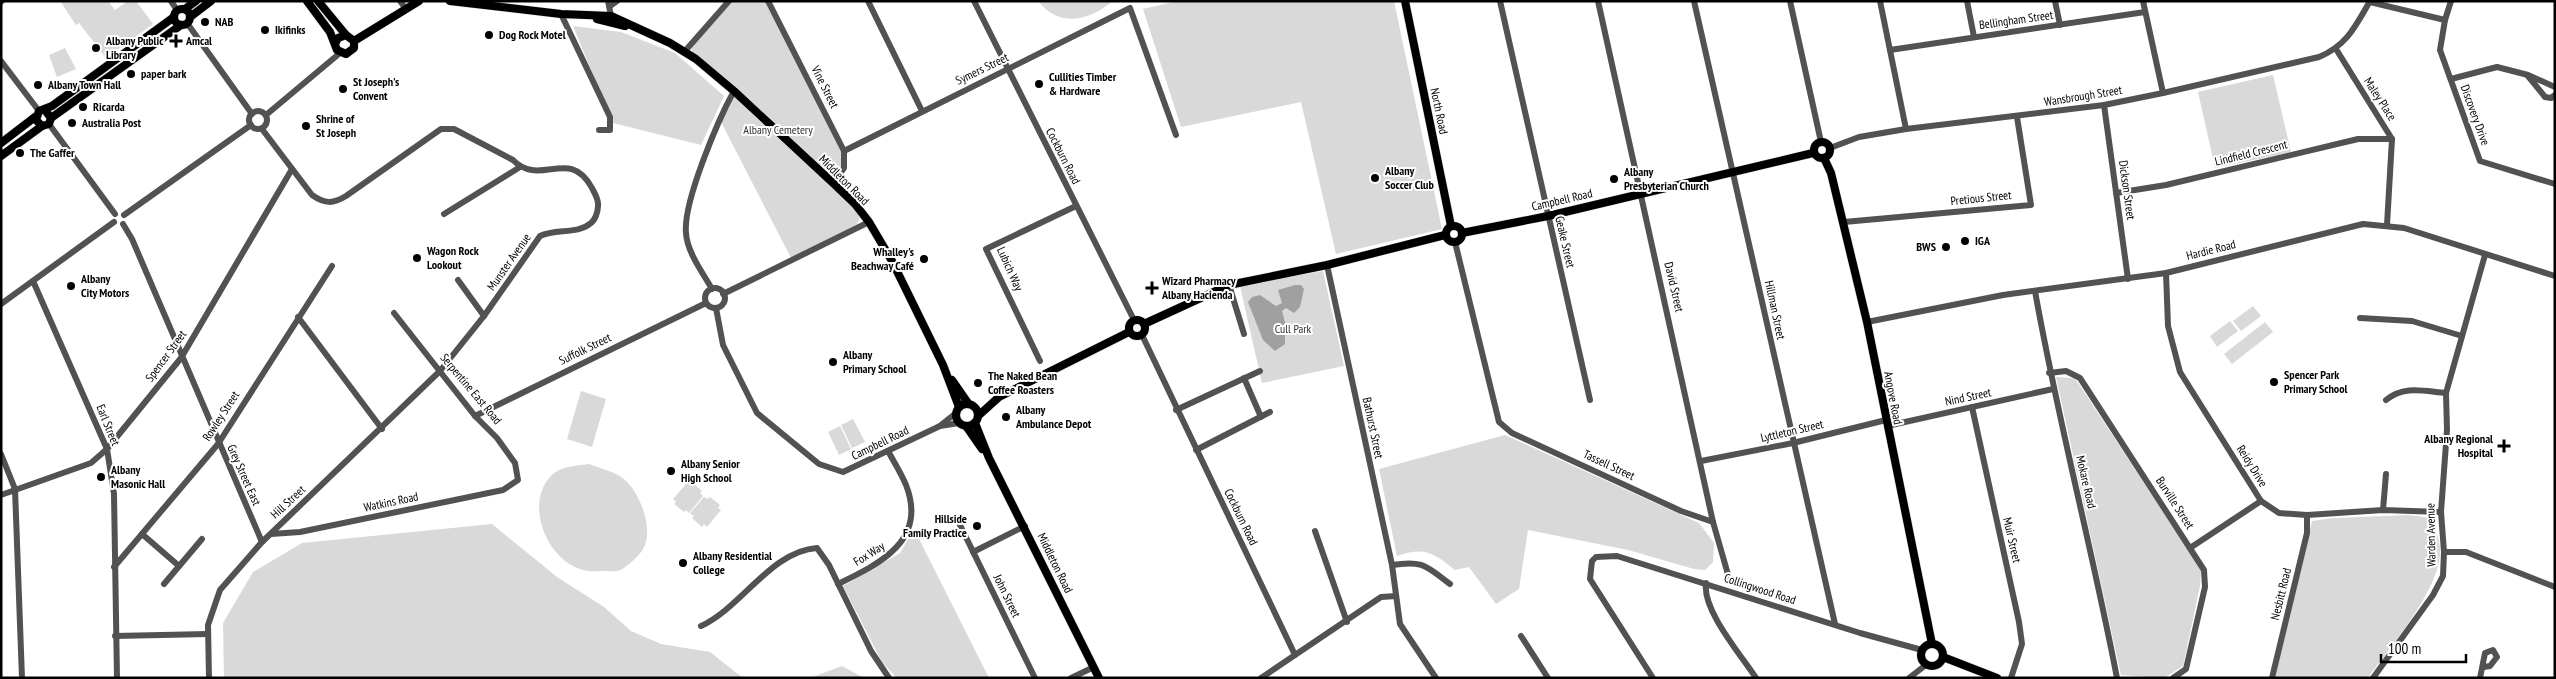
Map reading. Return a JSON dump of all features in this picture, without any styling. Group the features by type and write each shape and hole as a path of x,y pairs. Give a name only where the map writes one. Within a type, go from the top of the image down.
{"main road":[{"path":"1,143 178,12 196,1"},
{"path":"1,156 186,22 212,1"},
{"path":"308,1 330,32 340,53 346,54 352,51 354,41 419,1"},
{"path":"318,1 346,36 354,41"},
{"name":"Middleton Road","path":"450,1 513,4 561,14 610,16 646,31 685,51 734,91 855,204 869,222 892,261 947,373 971,405 989,458 1025,526 1099,678"},
{"name":"North Road","path":"1405,1 1451,226"},
{"path":"178,12 186,22"},
{"path":"178,12 176,22 186,22"},
{"name":"Middleton Road","path":"583,16 646,31"},
{"path":"335,44 338,38 346,36"},
{"path":"40,113 48,123"},
{"path":"40,113 37,123 48,123"},
{"path":"1821,142 1826,143 1830,148 1829,154 1820,159 1814,153 1815,146 1821,142"},
{"name":"Campbell Road","path":"1462,233 1548,216 1814,153"},
{"name":"Angove Road","path":"1824,158 1832,173 1867,322 1932,644"},
{"path":"1451,226 1459,228 1462,233 1460,239 1455,242 1449,241 1445,235 1446,230 1451,226"},
{"path":"1144,324 1228,285 1327,265 1445,235"},
{"path":"1134,320 1140,320 1144,324 1145,330 1142,335 1133,336 1129,332 1130,324 1134,320"},
{"path":"957,410 999,397 1129,332"},
{"name":"Middleton Road","path":"947,373 962,425 989,458"},
{"path":"962,425 977,419 999,397"},
{"path":"1932,644 1938,645 1942,650 1943,656 1940,662 1934,665 1927,664 1922,658 1922,650 1932,644"},
{"path":"1943,656 1997,678"}],"street":[{"path":"171,1 178,12"},
{"path":"400,1 406,9"},
{"path":"610,16 609,4 617,1"},
{"path":"685,51 729,1"},
{"name":"Vine Street","path":"768,1 844,151"},
{"path":"868,1 922,110"},
{"name":"Cockburn Road","path":"974,1 1134,320"},
{"name":"Geake Street","path":"1500,1 1590,400"},
{"name":"David Street","path":"1598,1 1713,522 1729,578"},
{"name":"Hillman Street","path":"1694,1 1835,624"},
{"path":"1790,1 1821,142"},
{"path":"1880,1 1906,129"},
{"path":"1967,1 1974,37"},
{"path":"2055,1 2060,25"},
{"path":"2143,1 2163,94"},
{"name":"Discovery Drive","path":"2451,1 2445,20 2440,50 2480,161 2555,184"},
{"path":"2336,49 2348,38 2370,2 2445,20"},
{"name":"Symers Street","path":"844,151 922,110 1130,8 1176,135"},
{"name":"Bellingham Street","path":"1890,50 2145,12"},
{"path":"561,14 610,117 610,130 599,130"},
{"path":"186,22 252,114"},
{"name":"Wansbrough Street","path":"1830,148 1859,138 1906,129 2017,117 2104,105 2163,94 2319,57 2336,49"},
{"name":"Maley Place","path":"2336,49 2392,139 2387,225"},
{"path":"266,115 340,53"},
{"path":"1,61 40,113"},
{"path":"2451,80 2497,67 2528,75 2555,88"},
{"path":"2528,75 2545,97 2550,98 2555,95"},
{"path":"712,289 689,245 686,234 686,214 718,120 734,91"},
{"name":"Dickson Street","path":"2104,105 2128,278"},
{"path":"262,129 256,129 249,120 252,114 258,111 266,115"},
{"path":"262,129 266,124 266,115"},
{"name":"Pretious Street","path":"1844,222 2031,205 2017,117"},
{"path":"1,304 114,222 115,214 48,123"},
{"path":"114,222 117,225 123,224 124,216 251,125"},
{"path":"262,129 292,169"},
{"name":"Munster Avenue","path":"292,169 312,195 321,201 331,204 441,129 454,129 513,160 520,167 544,172 569,167 578,170 589,183 597,198 597,211 594,220 585,227 549,232 540,236 484,316 440,371"},
{"name":"Lindfield Crescent","path":"2116,193 2166,185 2358,139 2392,139"},
{"path":"833,183 844,168 844,151"},
{"path":"444,214 520,167"},
{"name":"Spencer Street","path":"1,495 91,463 107,449 181,358 292,169"},
{"name":"Lubich Way","path":"1040,360 986,249 1076,206"},
{"path":"115,214 119,213 124,216"},
{"path":"723,294 869,222"},
{"name":"Grey Street East","path":"123,224 132,239 181,358 262,542"},
{"name":"Hardie Road","path":"1867,322 1977,299 2166,273 2332,230 2363,224 2404,228 2555,276"},
{"name":"Tassell Street","path":"1455,242 1499,422 1521,437 1681,511 1713,522"},
{"name":"Warden Avenue","path":"2373,678 2433,595 2442,576 2444,552 2440,512 2447,430 2446,393 2485,255"},
{"name":"Bathurst Street","path":"1327,265 1392,565 1400,624 1436,678"},
{"name":"Rowley Street","path":"114,567 218,444 332,266"},
{"name":"Reidy Drive","path":"2166,273 2168,326 2180,372 2261,501 2279,513 2307,515 2383,510 2440,512"},
{"path":"458,280 484,316"},
{"name":"Earl Street","path":"33,281 107,449 114,494 116,678"},
{"path":"1228,285 1244,334"},
{"path":"712,289 720,290 723,294 723,303 716,308 710,307 706,303 705,296 712,289"},
{"name":"Mokare Road","path":"2035,291 2049,373 2101,594 2117,678"},
{"name":"Suffolk Street","path":"475,416 706,303"},
{"name":"Campbell Road","path":"716,308 722,345 757,413 814,460 836,472 848,470 940,426 957,410"},
{"name":"Serpentine East Road","path":"394,313 475,416 497,438 515,463 518,480 514,484"},
{"path":"298,318 382,429"},
{"path":"2360,318 2412,321 2462,336"},
{"name":"Cockburn Road","path":"1142,335 1176,410 1295,655"},
{"name":"Hill Street","path":"209,678 208,634 210,616 220,590 262,542 382,429 440,371"},
{"path":"1176,410 1260,371"},
{"name":"Burville Street","path":"2049,373 2066,371 2080,378 2204,570 2205,587 2186,669 2173,678"},
{"path":"1244,378 1261,417"},
{"name":"Nind Street","path":"1887,423 2053,389"},
{"path":"2386,400 2395,392 2406,389 2446,393"},
{"name":"Muir Street","path":"1972,407 2019,622 2022,644 2011,678"},
{"path":"1196,450 1270,412"},
{"name":"Lyttleton Street","path":"1701,461 1887,423"},
{"name":"Campbell Road","path":"940,426 962,425"},
{"name":"Fox Way","path":"838,584 884,560 895,551 908,527 911,507 906,486 888,451"},
{"path":"1,454 15,489 22,678"},
{"path":"2383,510 2386,474"},
{"name":"Watkins Road","path":"271,534 310,530 503,490 514,484"},
{"path":"2190,548 2261,501"},
{"name":"Nesbitt Road","path":"2272,678 2307,533 2307,515"},
{"name":"John Street","path":"959,523 1035,678"},
{"path":"973,552 1025,526"},
{"path":"1315,531 1346,622"},
{"path":"142,534 179,566"},
{"path":"164,584 202,539"},
{"path":"701,626 712,621 751,586 791,556 805,548 817,548 824,554 871,651 889,678"},
{"path":"2444,552 2466,552 2555,587"},
{"name":"Collingwood Road","path":"1653,678 1590,579 1592,561 1596,557 1618,556 1922,650"},
{"path":"1392,565 1413,562 1421,564 1450,584"},
{"path":"1706,583 1705,590 1710,608 1756,678"},
{"path":"1261,678 1381,597 1396,596"},
{"path":"115,636 208,634"},
{"path":"1521,636 1548,678"},
{"path":"1909,678 1927,664"},
{"path":"1071,678 1094,667"},
{"path":"2480,678 2484,667"}],"green space":[{"path":"60,1 108,1 115,10 128,1 136,1 153,24 106,58 79,23 76,25"},
{"name":"Albany Cemetery","path":"733,1 765,1 841,149 842,166 827,182 853,206 860,218 857,224 791,258 721,122 738,91 693,53 691,47"},
{"path":"1038,1 1113,1 1094,13 1074,19 1055,15 1046,10"},
{"name":"Albany Soccer Club","path":"1178,1 1394,1 1442,229 1336,254 1301,102 1181,127 1143,9"},
{"path":"573,26 621,32 675,53 724,96 701,145 613,123"},
{"path":"65,48 76,69 57,77 49,55"},
{"path":"2273,75 2291,152 2215,168 2198,92"},
{"name":"Cull Park","path":"1323,271 1344,366 1262,383 1240,286"},
{"path":"2253,306 2261,316 2241,331 2233,321"},
{"path":"2230,321 2238,331 2217,347 2210,336"},
{"path":"2265,322 2273,332 2232,364 2224,354"},
{"path":"2056,377 2072,378 2077,381 2201,570 2200,586 2183,666 2164,678 2121,675"},
{"path":"581,391 606,399 592,447 567,439"},
{"path":"853,419 865,442 852,448 841,425"},
{"path":"840,426 851,449 839,455 828,432"},
{"path":"1505,435 1699,523 1714,543 1713,562 1705,570 1694,569 1628,550 1528,530 1519,589 1496,604 1469,567 1455,570 1435,555 1422,552 1406,553 1397,556 1379,469"},
{"path":"589,464 612,472 624,479 639,499 645,517 647,534 645,546 634,560 619,571 588,571 570,565 559,556 550,544 540,517 539,502 543,489 550,477 563,469"},
{"path":"692,482 702,491 700,493 703,496 689,513 686,510 684,512 674,504 676,502 673,499 687,483 690,485"},
{"path":"704,497 708,499 710,497 720,505 718,508 721,510 707,527 704,524 702,527 692,518 694,516 690,513"},
{"path":"2409,515 2432,518 2440,548 2439,563 2433,580 2413,616 2368,678 2275,678 2312,521 2333,518"},
{"path":"492,524 557,577 604,607 631,631 661,644 710,652 743,678 224,678 223,623 253,572 302,543"},
{"path":"914,529 989,678 897,678 882,662 843,586 900,553"},
{"path":"842,666 864,678 810,678"}],"shaded area":[{"path":"1301,285 1304,289 1300,307 1294,313 1286,308 1282,311 1285,322 1285,344 1275,351 1263,340 1248,302 1252,297 1260,295 1276,306 1282,303 1278,290"}],"place":[{"name":"NAB","path":"205,22"},
{"name":"Ikifinks","path":"265,30"},
{"name":"Dog Rock Motel","path":"489,35"},
{"name":"Amcal","path":"176,41"},
{"name":"Albany Public Library","path":"96,48"},
{"name":"paper bark","path":"131,74"},
{"name":"Cullities Timber & Hardware","path":"1039,84"},
{"name":"Albany Town Hall","path":"38,85"},
{"name":"St Joseph's Convent","path":"343,89"},
{"name":"Ricarda","path":"83,107"},
{"name":"Australia Post","path":"72,123"},
{"name":"Shrine of St Joseph","path":"306,126"},
{"name":"The Gaffer","path":"20,153"},
{"name":"Albany Soccer Club","path":"1375,178"},
{"name":"Albany Presbyterian Church","path":"1614,179"},
{"name":"IGA","path":"1965,241"},
{"name":"BWS","path":"1946,247"},
{"name":"Wagon Rock Lookout","path":"417,258"},
{"name":"Whalley's Beachway Café","path":"924,259"},
{"name":"Albany City Motors","path":"71,286"},
{"name":"Wizard Pharmacy Albany Hacienda","path":"1152,288"},
{"name":"Albany Primary School","path":"833,362"},
{"name":"Spencer Park Primary School","path":"2274,382"},
{"name":"The Naked Bean Coffee Roasters","path":"978,383"},
{"name":"Albany Ambulance Depot","path":"1006,417"},
{"name":"Albany Regional Hospital","path":"2504,446"},
{"name":"Albany Senior High School","path":"671,471"},
{"name":"Albany Masonic Hall","path":"101,477"},
{"name":"Hillside Family Practice","path":"977,526"},
{"name":"Albany Residential College","path":"683,563"}]}
